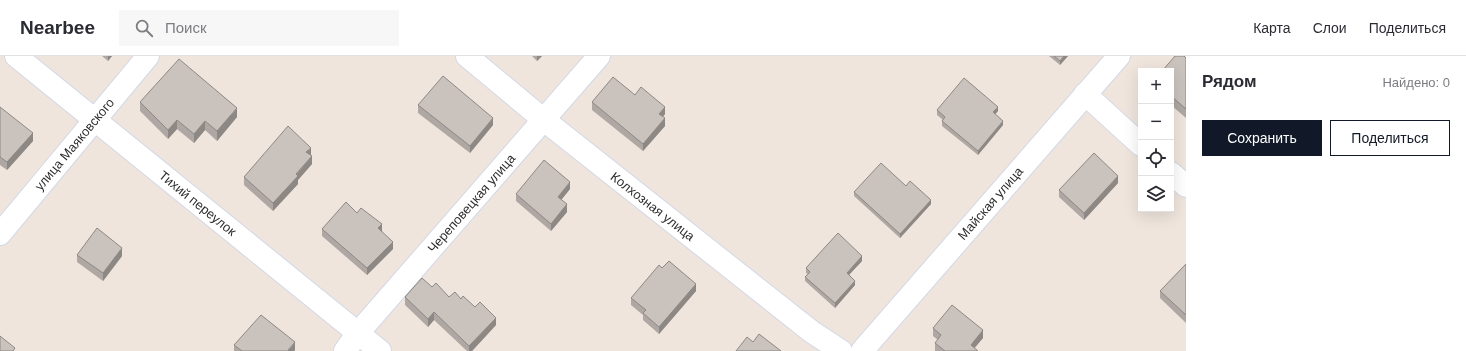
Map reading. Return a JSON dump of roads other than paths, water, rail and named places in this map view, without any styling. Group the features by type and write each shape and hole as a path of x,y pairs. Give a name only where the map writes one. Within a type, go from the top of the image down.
{"street":[{"name":"Тихий переулок","path":"16,56 380,351"},
{"name":"улица Маяковского","path":"0,234 148,56"},
{"name":"Колхозная улица","path":"467,56 544,120 812,332 842,351"},
{"name":"Череповецкая улица","path":"345,351 358,333 599,56"},
{"name":"Майская улица","path":"862,351 1119,56"},
{"path":"1085,94 1138,142"},
{"path":"1174,175 1186,186"}]}
